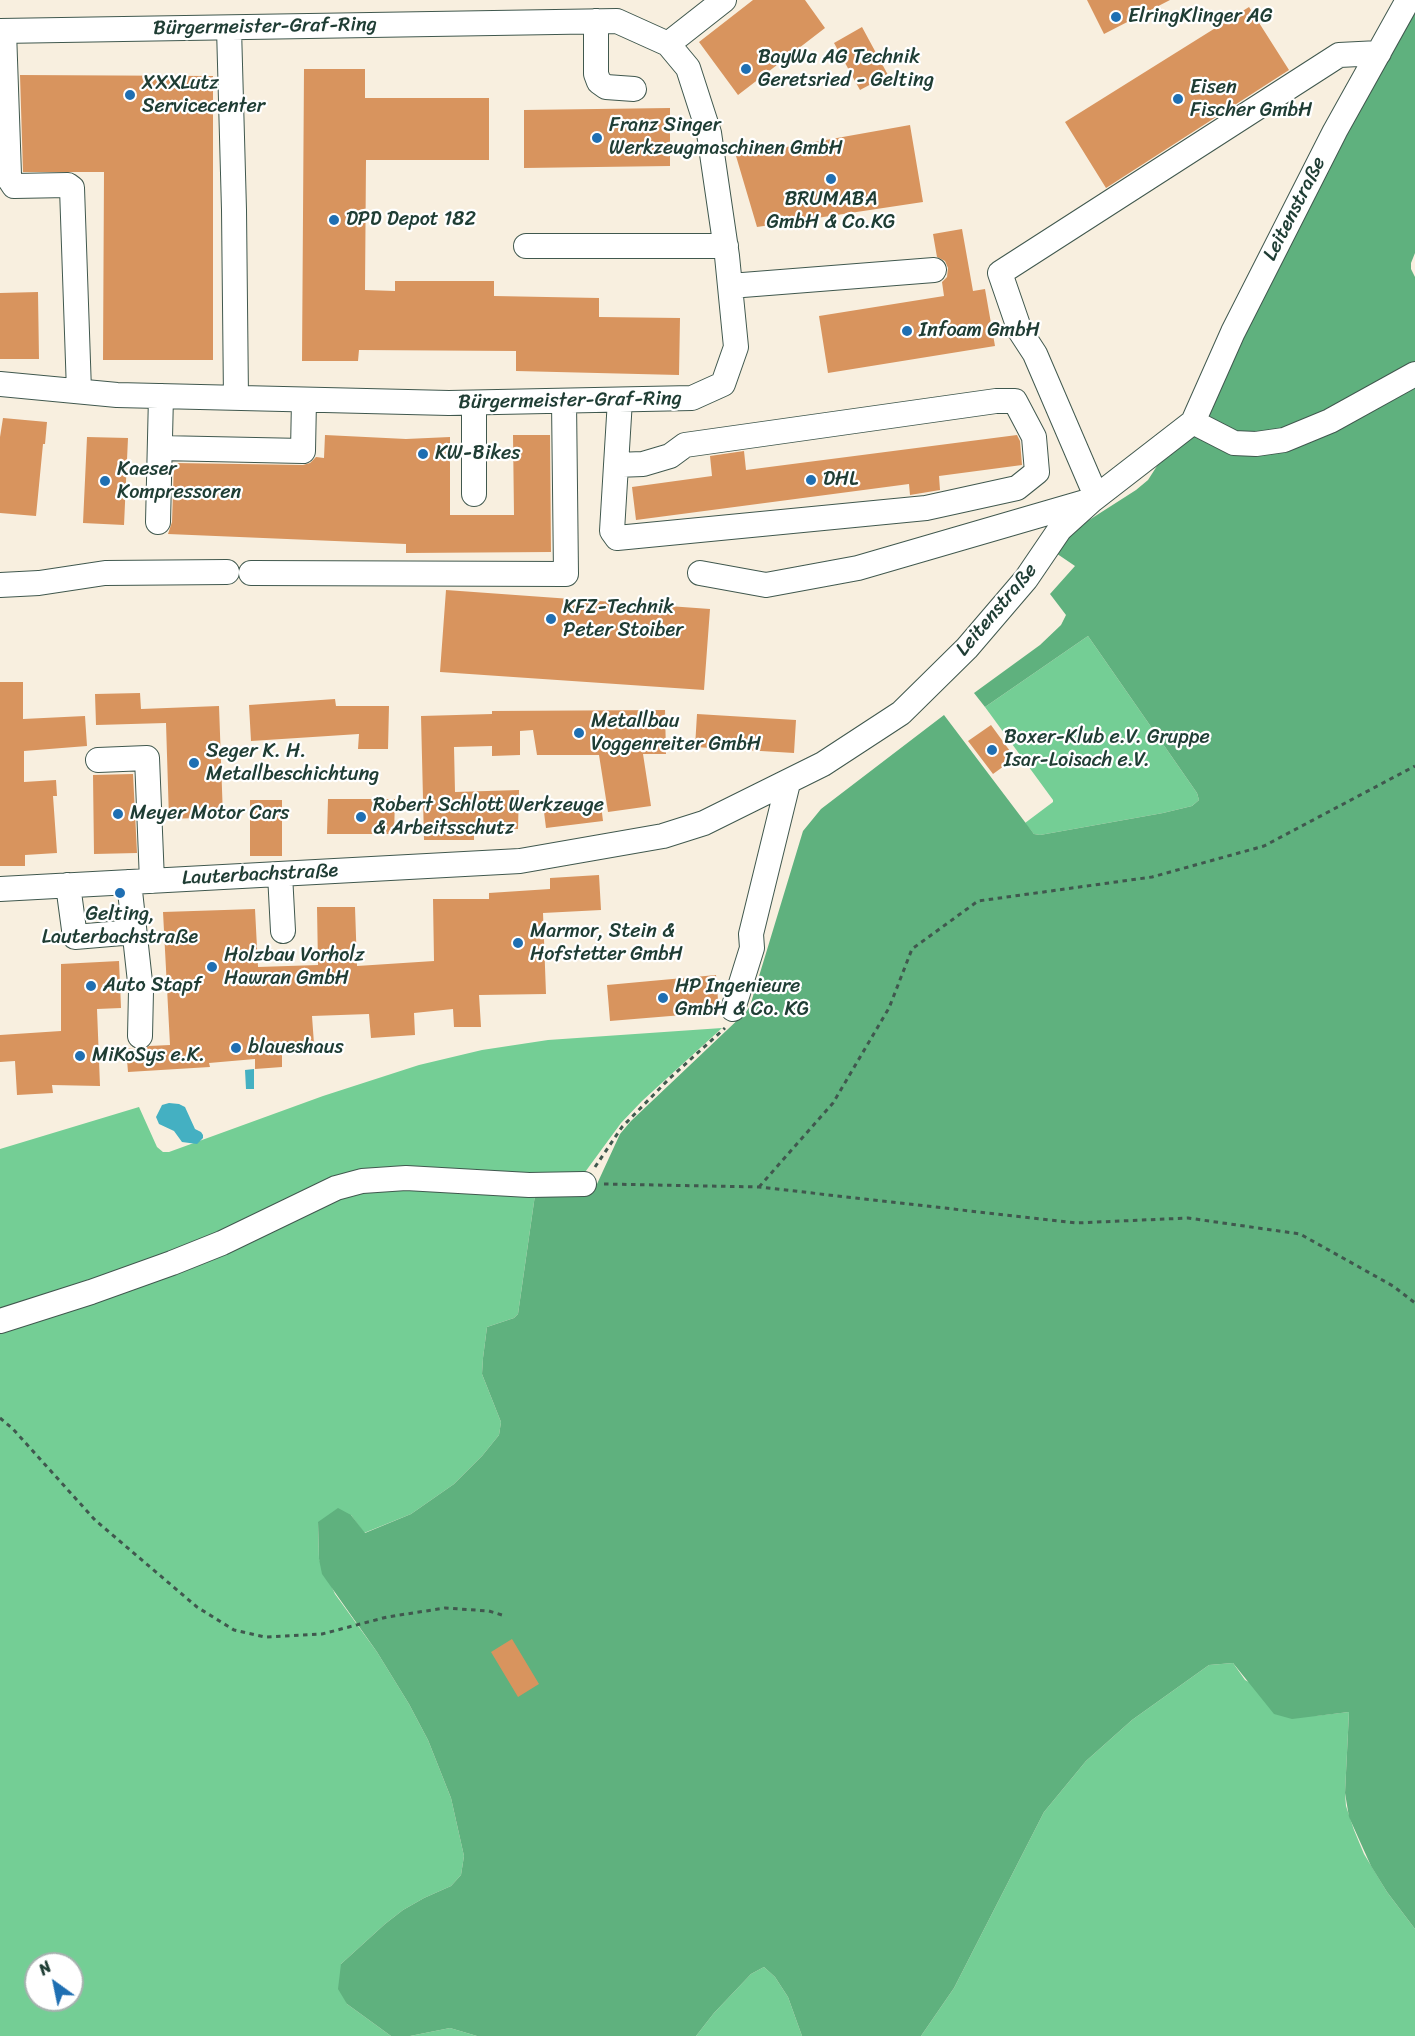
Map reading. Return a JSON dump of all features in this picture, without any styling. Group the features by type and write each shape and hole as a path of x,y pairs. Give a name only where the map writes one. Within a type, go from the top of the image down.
{"street":[{"path":"668,44 724,0"},
{"name":"Leitenstraße","path":"520,861 663,836 704,823 823,764 901,712 967,648 1026,579 1060,529 1093,498 1193,422 1233,332 1335,132 1408,0"},
{"path":"596,21 596,74 599,82 606,87 634,89"},
{"name":"Bürgermeister-Graf-Ring","path":"0,384 79,392 304,400 474,403 692,398 723,384 736,347 726,246 709,133 688,68 668,44 617,21 2,31"},
{"path":"229,28 236,398"},
{"path":"2,31 10,180 14,186 68,185 72,188 79,392"},
{"path":"700,573 766,585 858,568 1093,498 1035,354 1020,331 1000,273 1339,55 1379,53"},
{"path":"526,246 726,246"},
{"path":"730,286 934,270"},
{"path":"1193,422 1234,443 1256,444 1284,440 1330,421 1415,374"},
{"path":"158,522 161,396"},
{"path":"160,448 303,451 304,400"},
{"path":"616,465 643,464 670,456 686,445 996,401 1015,401 1034,436 1037,472 1017,488 926,508 617,538 612,531 616,465 620,400"},
{"path":"251,573 566,574 564,401"},
{"path":"474,403 474,494"},
{"path":"0,585 39,583 105,573 227,572"},
{"path":"98,759 147,758 141,881 134,933 141,991 140,1035"},
{"path":"733,1009 752,948 751,934 788,783"},
{"name":"Lauterbachstraße","path":"0,889 520,861"},
{"path":"279,874 283,931"},
{"path":"68,885 75,937 134,933"},
{"path":"0,1321 172,1263 222,1243 336,1188 362,1181 406,1178 517,1185 584,1184"}],"path":[{"path":"759,1187 833,1103 889,1008 912,949 978,901 1152,877 1264,846 1415,766"},
{"path":"584,1184 622,1126 724,1029 733,1009"},
{"path":"584,1184 759,1187 1076,1223 1188,1218 1300,1234 1393,1286 1415,1303"},
{"path":"0,1418 13,1429 95,1520 197,1607 234,1630 265,1637 322,1634 387,1617 445,1608 489,1611 502,1615"}],"green space":[{"path":"1415,0 1415,253 1411,269 1415,277 1415,1929 1371,1866 1349,1817 1345,1793 1349,1712 1292,1719 1274,1714 1233,1663 1209,1665 1132,1720 1086,1761 1044,1812 954,1988 921,2036 802,2036 788,1997 775,1977 764,1967 751,1974 696,2036 477,2036 450,2028 410,2036 391,2036 347,2004 338,1989 341,1964 403,1910 451,1886 461,1875 464,1856 451,1798 428,1740 377,1652 322,1574 319,1559 318,1522 338,1508 351,1515 365,1533 411,1514 454,1484 499,1435 501,1422 482,1374 487,1327 514,1318 518,1314 536,1188 597,1184 620,1134 631,1121 746,1012 750,1006 803,831 821,809 944,715 1034,834 1040,835 1163,813 1192,806 1199,800 1197,793 1088,636 985,707 974,693 1040,645 1061,625 1066,615 1050,594 1075,566 1047,547 1148,480 1166,452"},
{"path":"1088,636 1197,793 1199,800 1192,806 1163,813 1040,835 1034,834 1025,823 1053,800 985,707"},
{"path":"722,1028 621,1123 580,1179 412,1175 228,1235 0,1316 0,1149 139,1107 157,1147 163,1152 169,1152 323,1096 419,1065 482,1050 548,1040"},
{"path":"536,1188 518,1314 514,1318 487,1327 482,1374 501,1422 499,1435 454,1484 411,1514 364,1533 351,1515 318,1523 319,1559 335,1594 377,1652 428,1740 451,1798 464,1856 461,1875 451,1886 403,1910 341,1964 347,2004 391,2036 0,2036 0,1325 344,1191"},
{"path":"1233,1663 1245,1680 1314,1716 1349,1712 1346,1806 1364,1854 1387,1892 1415,1929 1415,2036 921,2036 954,1988 1044,1812 1086,1761 1132,1720 1209,1665"},
{"path":"764,1967 775,1977 788,1997 802,2036 696,2036 751,1974"},
{"path":"450,2028 477,2036 410,2036"}],"water":[{"path":"254,1069 254,1089 246,1089 245,1070"},
{"path":"169,1103 185,1107 195,1129 203,1135 197,1144 182,1142 174,1131 159,1124 156,1117 162,1105"}],"building":[{"name":"BayWa AG Technik Geretsried - Gelting","path":"753,0 805,0 825,28 738,95 699,42"},
{"name":"ElringKlinger AG","path":"1087,0 1170,0 1104,34"},
{"name":"Eisen Fischer GmbH","path":"1249,7 1289,70 1106,188 1065,122"},
{"path":"862,27 888,75 860,90 834,43"},
{"name":"DPD Depot 182","path":"304,69 365,69 365,98 489,98 489,160 366,160 365,290 395,291 395,281 494,281 494,296 599,298 599,317 680,318 679,375 516,371 516,351 359,350 358,361 302,361"},
{"path":"20,75 213,76 213,360 103,360 104,172 23,172"},
{"name":"Franz Singer Werkzeugmaschinen GmbH","path":"670,108 670,166 524,168 524,110"},
{"name":"BRUMABA GmbH & Co.KG","path":"910,125 923,202 757,227 736,156"},
{"name":"Infoam GmbH","path":"962,229 973,291 985,289 995,346 828,373 819,316 944,296 942,282 947,277 948,268 945,261 937,257 933,234"},
{"path":"38,292 39,359 0,359 0,293"},
{"path":"3,418 47,422 36,516 0,513 0,437"},
{"path":"325,435 406,439 450,437 450,515 514,515 513,435 550,435 551,552 406,553 406,544 168,534 172,522 174,463 303,465 310,463 316,457 324,458"},
{"name":"DHL","path":"1017,435 1020,441 1022,465 939,476 940,490 910,495 909,484 636,520 632,487 712,476 710,456 744,451 746,470"},
{"name":"Kaeser Kompressoren","path":"87,437 128,438 124,525 83,523"},
{"path":"446,590 710,609 704,690 440,672"},
{"path":"0,682 23,682 23,719 85,716 87,746 24,751 24,782 56,780 57,796 53,796 57,853 25,855 25,866 0,866"},
{"name":"Seger K. H. Metallbeschichtung","path":"140,693 141,709 219,706 223,817 169,819 166,723 96,725 95,694"},
{"path":"335,699 336,706 389,706 388,749 358,749 359,734 251,741 249,705"},
{"path":"665,710 666,754 643,754 651,806 608,812 599,755 537,755 533,730 520,731 520,755 492,756 492,746 454,747 455,792 519,790 518,829 474,829 474,840 424,840 421,716 492,714 492,711"},
{"path":"697,714 796,720 794,753 695,747"},
{"name":"Boxer-Klub e.V. Gruppe Isar-Loisach e.V.","path":"991,725 1015,758 993,774 968,741"},
{"name":"Meyer Motor Cars","path":"133,774 137,853 94,854 93,775"},
{"name":"Robert Schlott Werkzeuge & Arbeitsschutz","path":"328,799 395,799 394,834 327,834"},
{"path":"250,800 282,800 282,856 250,856"},
{"path":"601,805 603,821 546,828 544,812"},
{"path":"599,875 601,910 543,913 546,994 479,995 481,1027 454,1027 453,1009 414,1013 415,1035 371,1038 369,1014 312,1016 314,1044 282,1045 282,1067 255,1069 255,1059 209,1063 210,1067 128,1072 126,1048 140,1050 149,1046 170,1045 163,912 255,909 258,967 318,965 317,907 355,907 357,966 434,961 433,899 489,899 489,893 550,889 550,878"},
{"path":"119,961 121,1008 97,1009 100,1086 52,1085 53,1093 17,1095 15,1061 0,1062 0,1035 61,1031 61,964"},
{"name":"HP Ingenieure GmbH & Co. KG","path":"716,975 719,1012 610,1021 607,985"},
{"path":"512,1639 539,1684 518,1697 491,1652"}],"place":[{"name":"ElringKlinger AG","path":"1116,17"},
{"name":"BayWa AG Technik Geretsried - Gelting","path":"746,69"},
{"name":"XXXLutz Servicecenter","path":"130,95"},
{"name":"Eisen Fischer GmbH","path":"1178,99"},
{"name":"Franz Singer Werkzeugmaschinen GmbH","path":"597,138"},
{"name":"BRUMABA GmbH & Co.KG","path":"831,179"},
{"name":"DPD Depot 182","path":"334,220"},
{"name":"Infoam GmbH","path":"907,331"},
{"name":"KW-Bikes","path":"423,454"},
{"name":"DHL","path":"811,480"},
{"name":"Kaeser Kompressoren","path":"105,481"},
{"name":"KFZ-Technik Peter Stoiber","path":"551,619"},
{"name":"Metallbau Voggenreiter GmbH","path":"579,733"},
{"name":"Boxer-Klub e.V. Gruppe Isar-Loisach e.V.","path":"992,750"},
{"name":"Seger K. H. Metallbeschichtung","path":"194,763"},
{"name":"Meyer Motor Cars","path":"118,814"},
{"name":"Robert Schlott Werkzeuge & Arbeitsschutz","path":"361,817"},
{"name":"Gelting, Lauterbachstraße","path":"120,893"},
{"name":"Marmor, Stein & Hofstetter GmbH","path":"518,943"},
{"name":"Holzbau Vorholz Hawran GmbH","path":"212,967"},
{"name":"Auto Stapf","path":"91,986"},
{"name":"HP Ingenieure GmbH & Co. KG","path":"663,998"},
{"name":"blaueshaus","path":"236,1048"},
{"name":"MiKoSys e.K.","path":"80,1056"}]}
